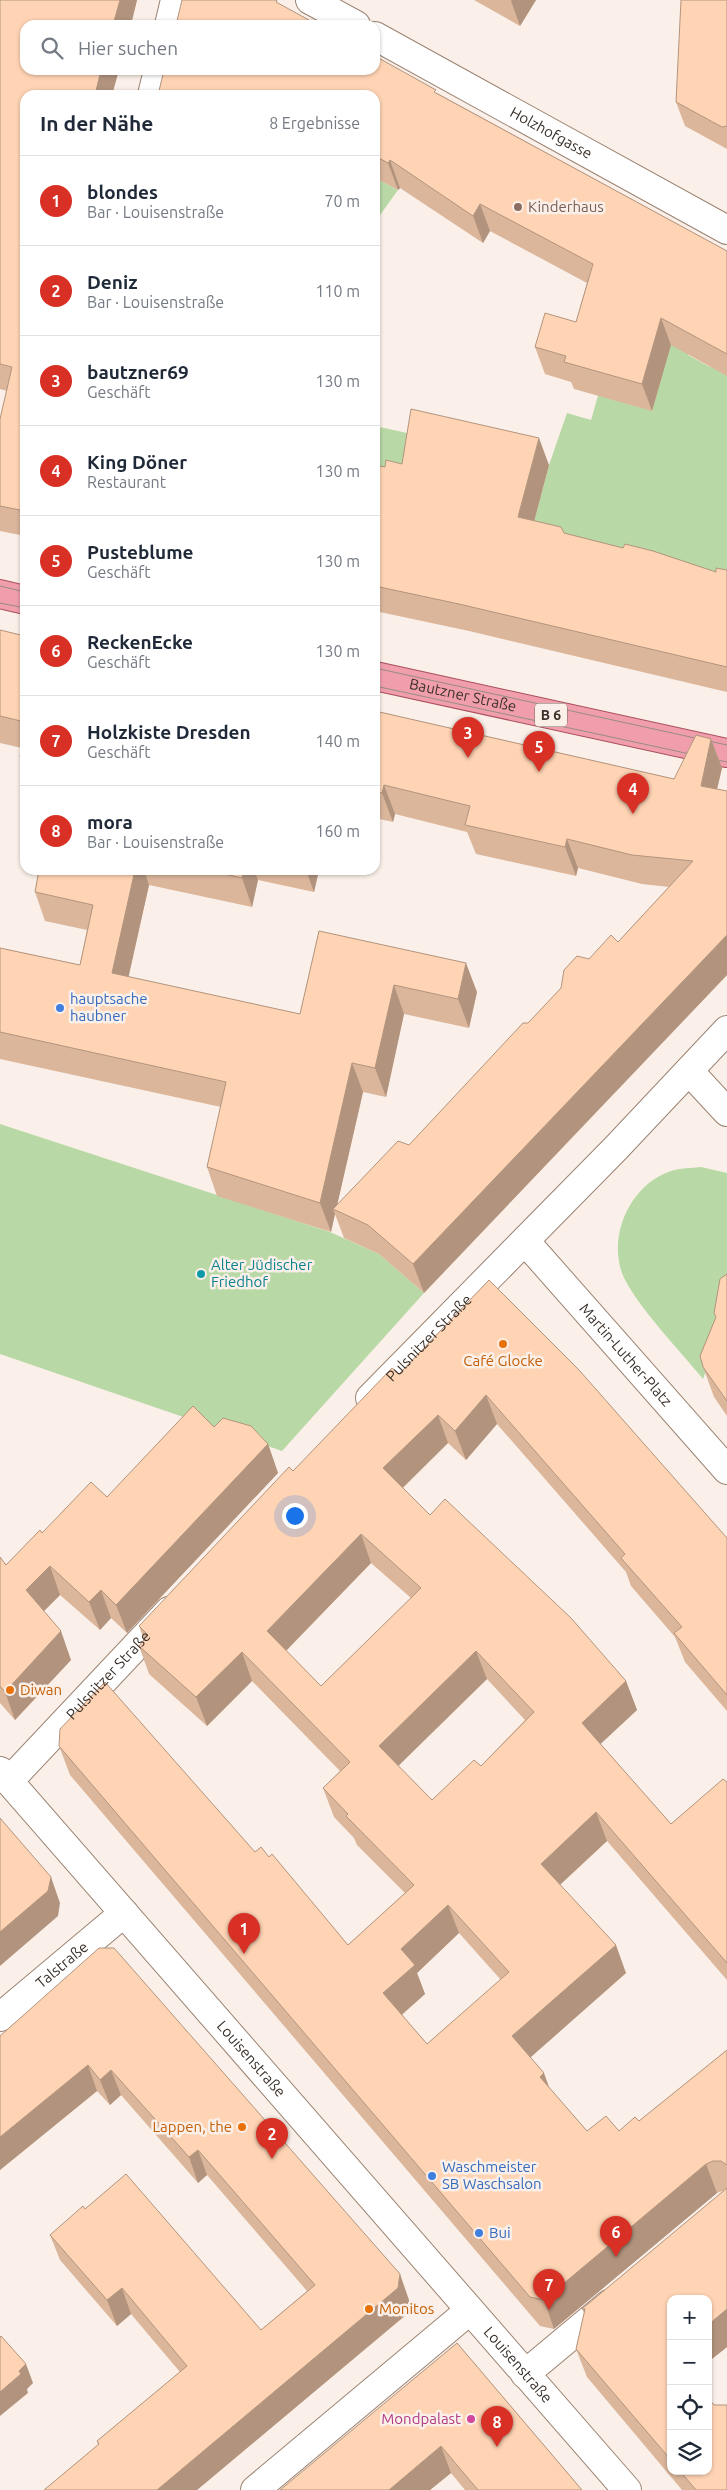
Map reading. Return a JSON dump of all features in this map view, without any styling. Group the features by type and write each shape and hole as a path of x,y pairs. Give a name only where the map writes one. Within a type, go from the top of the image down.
{"main road":[{"path":"0,594 20,599"},
{"name":"Bautzner Straße","path":"380,677 727,753"}],"street":[{"path":"170,20 175,0"},
{"path":"310,0 347,20"},
{"name":"Holzhofgasse","path":"380,39 727,230"},
{"path":"153,90 157,75"},
{"name":"Pulsnitzer Straße","path":"356,1413 525,1242 727,1030"},
{"path":"689,1071 727,1112"},
{"name":"Martin-Luther-Platz","path":"525,1242 727,1470"},
{"name":"Pulsnitzer Straße","path":"4,1776 185,1594"},
{"name":"Louisenstraße","path":"4,1776 469,2311 564,2415 627,2490"},
{"name":"Talstraße","path":"0,2017 124,1913"},
{"path":"525,2374 630,2286"},
{"path":"254,2490 469,2311"}],"green space":[{"path":"380,181 398,190 380,215"},
{"path":"627,294 652,411 673,333 692,344 688,355 710,367 716,358 727,364 727,596 525,557 549,465 567,413 591,420"},
{"path":"380,427 421,436 380,522"},
{"name":"Alter Jüdischer Friedhof","path":"0,1124 330,1232 379,1254 424,1293 282,1451 0,1354"},
{"path":"701,1167 727,1173 727,1314 703,1379 636,1298 622,1273 618,1258 618,1242 626,1212 644,1187 671,1171"}],"building":[{"path":"0,0 120,0 114,20 20,20 20,75 100,75 96,90 20,90 20,510 0,506 0,419 12,367 0,364"},
{"path":"182,0 277,0 276,2 309,20 177,20"},
{"path":"681,0 727,0 727,126 722,127 676,102"},
{"path":"380,59 436,90 434,92 727,251 727,354 661,318 642,384 564,362 566,356 535,347 545,313 576,322 593,264 480,204 473,216 390,160 388,163 380,159 380,90 159,90 163,75 380,75"},
{"path":"411,409 539,438 518,517 561,527 564,533 623,548 625,544 653,551 716,572 716,568 727,570 727,667 380,587 380,466 385,467 386,460 402,464"},
{"path":"0,630 20,635 20,721 0,716"},
{"path":"380,712 674,779 696,735 711,739 701,786 727,791 727,935 413,1264 368,1225 333,1209 398,1141 409,1145 523,1023 528,1023 561,988 564,970 577,956 589,959 611,935 618,942 693,861 632,855 567,839 565,847 465,825 470,806 384,785 382,793 380,792"},
{"path":"38,875 134,875 112,973 300,1014 319,931 466,963 458,999 394,985 375,1068 352,1063 320,1203 207,1167 226,1082 0,1032 0,948 80,965 93,905 35,892"},
{"path":"228,875 242,875 242,878"},
{"path":"727,1274 727,1401 703,1367 700,1356 716,1317 714,1313 720,1279"},
{"path":"489,1280 579,1370 727,1538 727,1695 674,1633 682,1627 621,1558 625,1554 486,1395 455,1431 438,1415 383,1468 430,1515 445,1499 571,1618 626,1681 582,1723 671,1824 723,1779 727,1782 727,1963 596,1812 541,1864 616,1945 512,2036 544,2073 540,2077 587,2131 606,2116 619,2131 635,2117 639,2121 727,2050 727,2165 721,2161 713,2161 706,2164 544,2300 530,2297 59,1746 60,1729 105,1682 255,1852 261,1847 269,1857 272,1854 348,1945 414,1885 346,1816 348,1814 323,1788 350,1762 242,1652 196,1697 139,1646 148,1635 139,1626 289,1467 293,1471 392,1368 399,1374","holes":["361,1534 421,1588 321,1686 267,1631","476,1651 534,1712 481,1766 474,1760 432,1800 379,1746","448,1905 509,1972 427,2044 383,1993 415,1965 401,1949"]},
{"path":"193,1406 214,1427 223,1418 251,1426 268,1444 116,1605 101,1590 89,1602 50,1566 26,1590 61,1631 5,1692 0,1686 0,1557 6,1565 40,1530 42,1533 91,1482 107,1497"},
{"path":"0,1818 51,1877 48,1891 0,1932"},
{"path":"99,1948 114,1948 400,2274 398,2288 157,2490 44,2490 99,2444 97,2441 187,2366 122,2288 107,2300 50,2235 83,2206 85,2209 126,2174 261,2330 315,2285 198,2150 189,2157 111,2070 100,2080 88,2065 0,2137 0,2036"},
{"path":"727,2188 727,2309 712,2322 712,2295 667,2295 667,2455 576,2349 585,2309 582,2309"},
{"path":"0,2337 26,2364 19,2371 21,2374 0,2392"},
{"path":"457,2343 582,2490 478,2490 441,2446 389,2490 280,2490"},
{"path":"712,2403 714,2405 727,2405 727,2490 696,2490 683,2475 712,2475"}],"tram line":[{"path":"0,586 20,591"},
{"path":"0,603 20,607"},
{"path":"380,669 727,745"},
{"path":"380,687 727,762"}],"place":[{"name":"Kinderhaus","path":"518,207"},
{"name":"bautzner69","path":"468,758"},
{"name":"Pusteblume","path":"539,772"},
{"name":"King Döner","path":"633,814"},
{"name":"hauptsache haubner","path":"60,1008"},
{"name":"Alter Jüdischer Friedhof","path":"201,1274"},
{"name":"Café Glocke","path":"503,1344"},
{"name":"Diwan","path":"10,1690"},
{"name":"blondes","path":"244,1954"},
{"name":"Lappen, the","path":"242,2127"},
{"name":"Deniz","path":"272,2159"},
{"name":"Waschmeister SB Waschsalon","path":"432,2176"},
{"name":"Bui","path":"479,2233"},
{"name":"ReckenEcke","path":"616,2257"},
{"name":"Monitos","path":"369,2309"},
{"name":"Holzkiste Dresden","path":"549,2310"},
{"name":"Mondpalast","path":"471,2419"},
{"name":"mora","path":"497,2447"}]}
